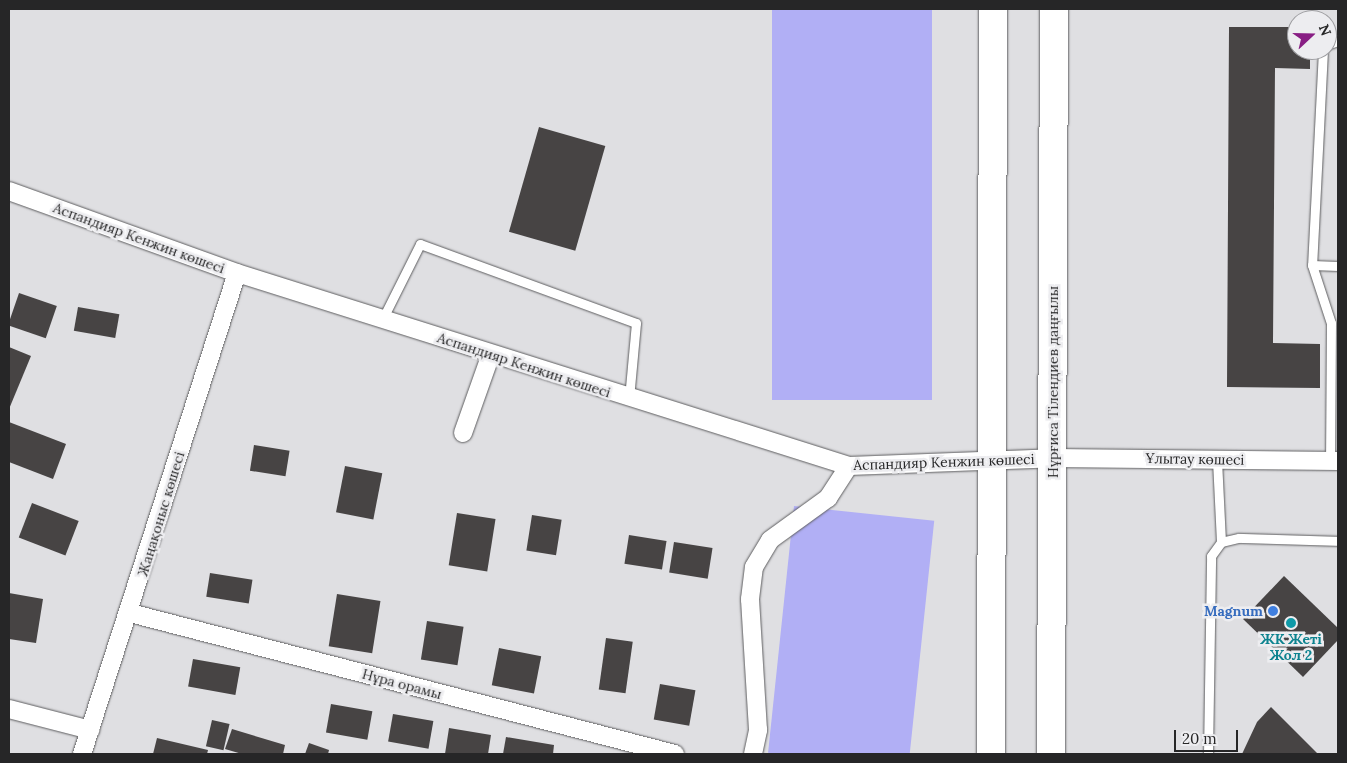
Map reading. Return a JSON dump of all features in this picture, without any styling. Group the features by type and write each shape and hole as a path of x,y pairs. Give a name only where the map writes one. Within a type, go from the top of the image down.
{"main road":[{"path":"991,754 993,9"},
{"name":"Нұрғиса Тілендиев даңғылы","path":"1051,754 1054,9"}],"street":[{"name":"Аспандияр Кенжин көшесі","path":"9,191 237,273 849,466 1053,458"},
{"name":"Жаңақоныс көшесі","path":"82,754 130,613 237,273"},
{"path":"463,433 491,354"},
{"name":"Ұлытау көшесі","path":"1053,458 1334,461"},
{"path":"752,754 758,730 750,598 754,567 770,540 828,498 849,466"},
{"name":"Нұра орамы","path":"130,613 675,754"},
{"path":"9,709 90,730"}],"lane":[{"path":"1322,60 1312,266 1331,323 1334,461"},
{"path":"382,320 420,244 636,323 629,398"},
{"path":"1312,266 1338,266"},
{"path":"1217,460 1222,542"},
{"path":"1208,754 1211,556 1222,542 1239,538 1338,541"}],"shaded area":[{"path":"772,9 932,9 932,400 772,400"},
{"path":"794,506 934,521 910,754 768,753"}],"building":[{"path":"1229,27 1287,27 1287,60 1310,60 1310,69 1275,68 1273,343 1320,344 1320,388 1227,387"},
{"path":"539,127 605,146 575,251 509,232"},
{"path":"19,293 57,306 46,338 9,326"},
{"path":"78,307 119,314 115,338 74,331"},
{"path":"9,347 31,356 9,409"},
{"path":"9,422 66,444 53,479 9,462"},
{"path":"254,445 290,451 285,476 250,471"},
{"path":"345,466 382,473 373,519 336,512"},
{"path":"32,503 79,521 65,555 19,538"},
{"path":"457,513 496,519 487,571 449,565"},
{"path":"532,515 562,520 556,555 526,551"},
{"path":"629,535 667,541 662,570 624,564"},
{"path":"674,542 713,548 708,579 669,573"},
{"path":"210,573 252,580 249,603 206,597"},
{"name":"ЖК Жеті Жол 2","path":"1284,576 1338,628 1338,640 1303,677 1243,619"},
{"path":"9,593 43,599 36,643 9,639"},
{"path":"337,594 380,601 372,653 329,646"},
{"path":"427,621 464,627 457,665 421,660"},
{"path":"606,638 633,642 626,693 599,689"},
{"path":"499,648 541,656 534,694 492,685"},
{"path":"193,659 240,667 235,695 188,687"},
{"path":"660,684 695,690 689,726 654,719"},
{"path":"331,704 372,711 367,740 326,733"},
{"path":"1271,707 1318,754 1242,754 1257,722"},
{"path":"393,714 433,721 429,749 388,742"},
{"path":"212,720 230,724 223,750 206,746"},
{"path":"449,728 491,735 488,754 445,754"},
{"path":"232,729 285,745 283,754 242,754 225,749"},
{"path":"506,737 554,745 553,754 503,754"},
{"path":"157,738 208,750 207,754 153,754"},
{"path":"309,743 329,750 328,754 305,754"}],"place":[{"name":"Magnum","path":"1273,611"},
{"name":"ЖК Жеті Жол 2","path":"1291,623"}]}
